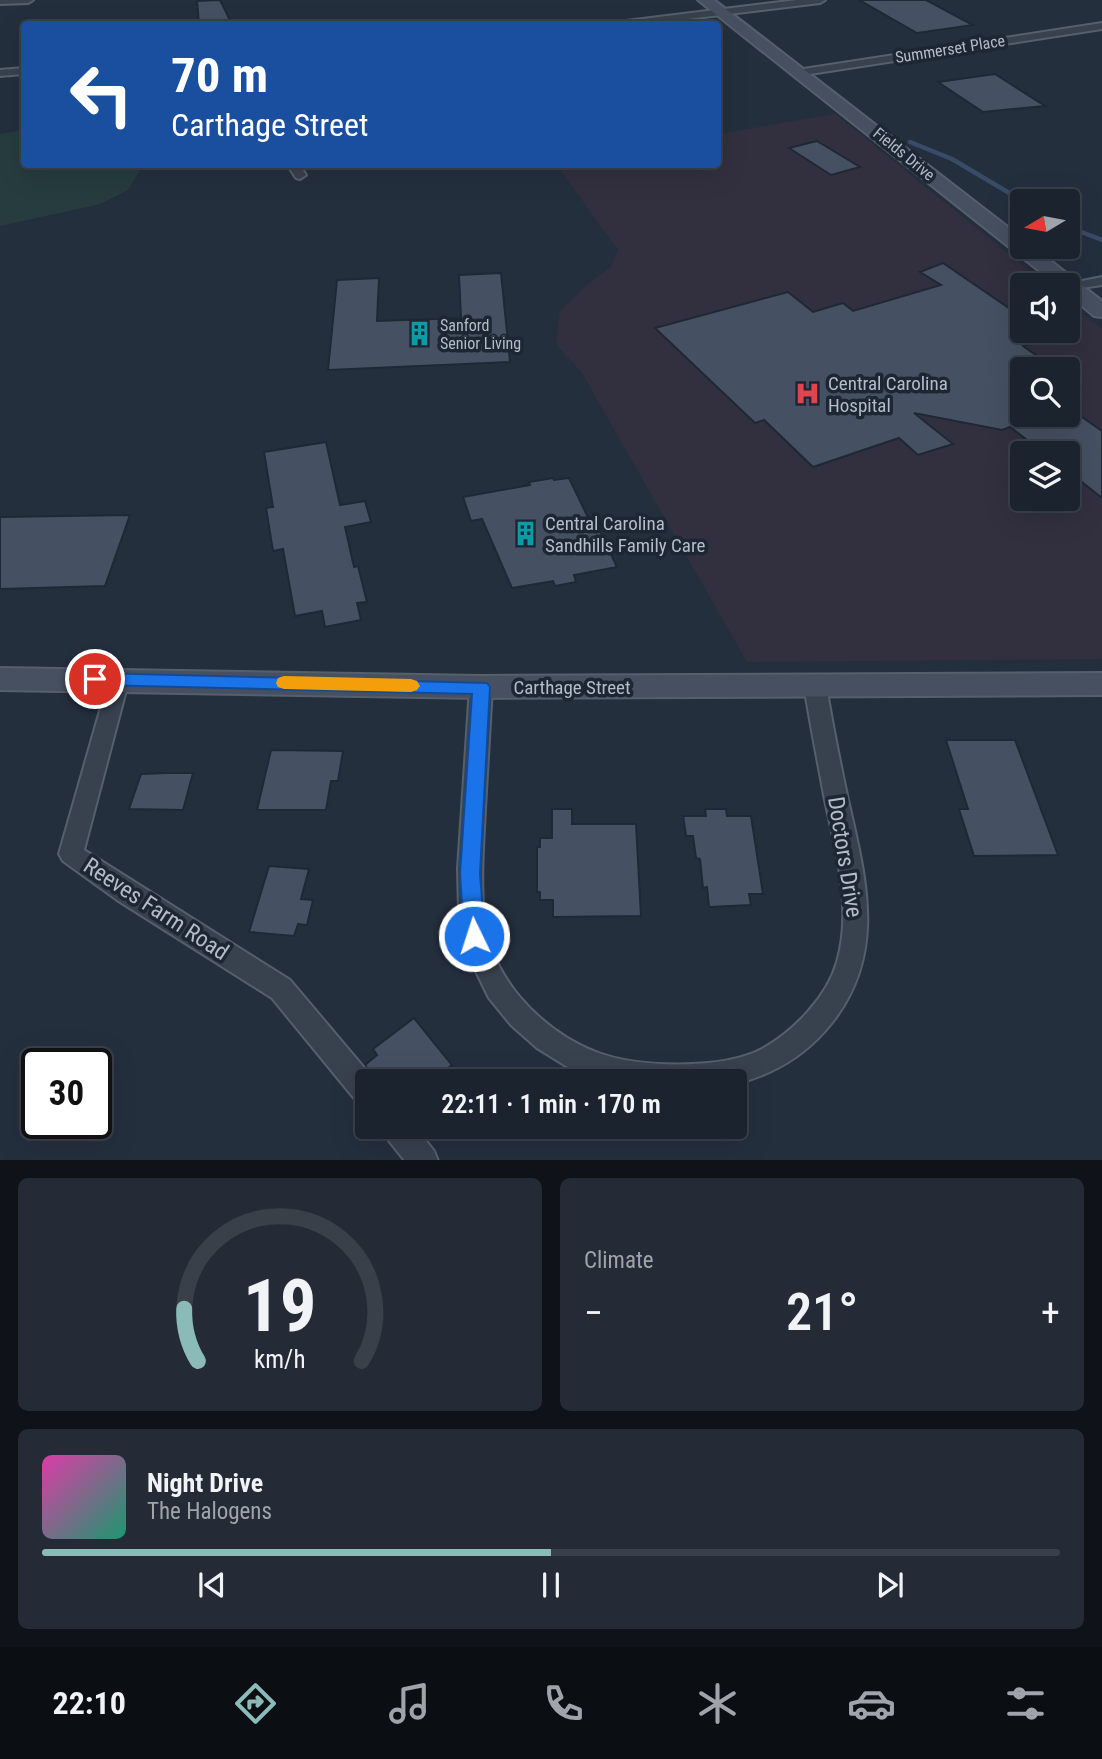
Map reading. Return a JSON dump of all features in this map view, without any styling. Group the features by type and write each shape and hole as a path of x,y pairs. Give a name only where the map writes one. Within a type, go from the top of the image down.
{"street":[{"path":"0,1 28,0"},
{"name":"Fields Drive","path":"705,0 797,73 863,120 1053,273"},
{"path":"655,21 820,0"},
{"name":"Summerset Place","path":"797,73 1102,26"},
{"path":"0,73 21,71"},
{"path":"1080,284 1102,281"},
{"name":"Fields Drive","path":"1080,294 1102,311"},
{"name":"Carthage Street","path":"0,679 481,687 1102,684"},
{"name":"Reeves Farm Road","path":"119,679 71,854 126,892 281,989 355,1077"},
{"name":"Doctors Drive","path":"481,687 470,874 474,936 489,975 512,1008 543,1038 592,1065 646,1076 692,1077 736,1071 771,1059 802,1035 828,1007 850,964 857,923 854,883 815,685"},
{"path":"406,1139 424,1160"}],"shaded area":[{"name":"Central Carolina Hospital","path":"835,114 1010,255 1010,259 1015,259 1032,273 1010,273 1010,343 1080,343 1080,312 1102,329 1102,659 747,662 582,373 556,344 560,311 588,284 611,267 618,250 561,171 564,168 721,168 721,133"}],"green space":[{"path":"21,130 21,168 141,168 128,190 100,204 0,226 0,134"}],"building":[{"path":"220,0 230,21 199,21 197,1"},
{"path":"859,0 926,0 973,25 917,33"},
{"path":"995,74 1045,106 983,112 938,82"},
{"path":"817,141 860,167 831,175 789,148"},
{"path":"943,263 1010,309 1010,343 1032,343 1023,346 1039,357 1010,357 1010,427 1002,430 914,413 953,444 918,455 899,438 813,467 764,420 755,423 655,328 788,292 813,312 843,303 853,311 941,285 920,272"},
{"name":"Sanford Senior Living","path":"501,273 510,362 328,370 337,280 379,278 377,321 461,318 459,275"},
{"path":"1080,416 1102,431 1102,498 1080,481 1080,441 1028,441 1010,427 1080,427"},
{"path":"326,442 340,505 365,501 371,522 345,527 354,567 358,566 367,602 357,603 361,620 325,627 322,611 295,616 283,549 273,551 266,508 273,507 264,452"},
{"name":"Central Carolina Sandhills Family Care","path":"553,478 569,478 595,532 600,531 617,567 574,575 576,582 555,586 553,581 512,588 482,519 471,521 463,497"},
{"path":"130,515 105,586 0,589 0,517"},
{"path":"946,740 1015,740 1058,855 974,856 959,809 968,809"},
{"path":"271,750 343,751 338,781 331,781 326,810 257,810"},
{"path":"193,773 183,810 129,809 141,774"},
{"path":"552,809 572,809 572,824 636,824 641,916 553,917 553,900 540,900 540,892 537,892 537,847 540,847 540,838 552,838"},
{"path":"705,809 726,809 727,816 751,816 763,894 749,894 751,905 709,907 707,887 703,888 700,859 696,858 693,836 686,836 683,816 706,816"},
{"path":"269,866 309,869 301,899 313,900 307,925 298,924 294,936 249,932"},
{"path":"414,1018 452,1065 447,1069 368,1069 365,1065 377,1055 373,1049"}],"waterway":[{"path":"910,142 952,159 1010,193"},
{"path":"1080,232 1102,240"}],"slow traffic":[{"path":"284,683 411,686"}],"place":[{"name":"Sanford Senior Living","path":"420,334"},
{"name":"Central Carolina Hospital","path":"808,394"},
{"name":"Central Carolina Sandhills Family Care","path":"525,534"}],"route":[{"path":"95,679 481,687 470,874 474,936"}]}
